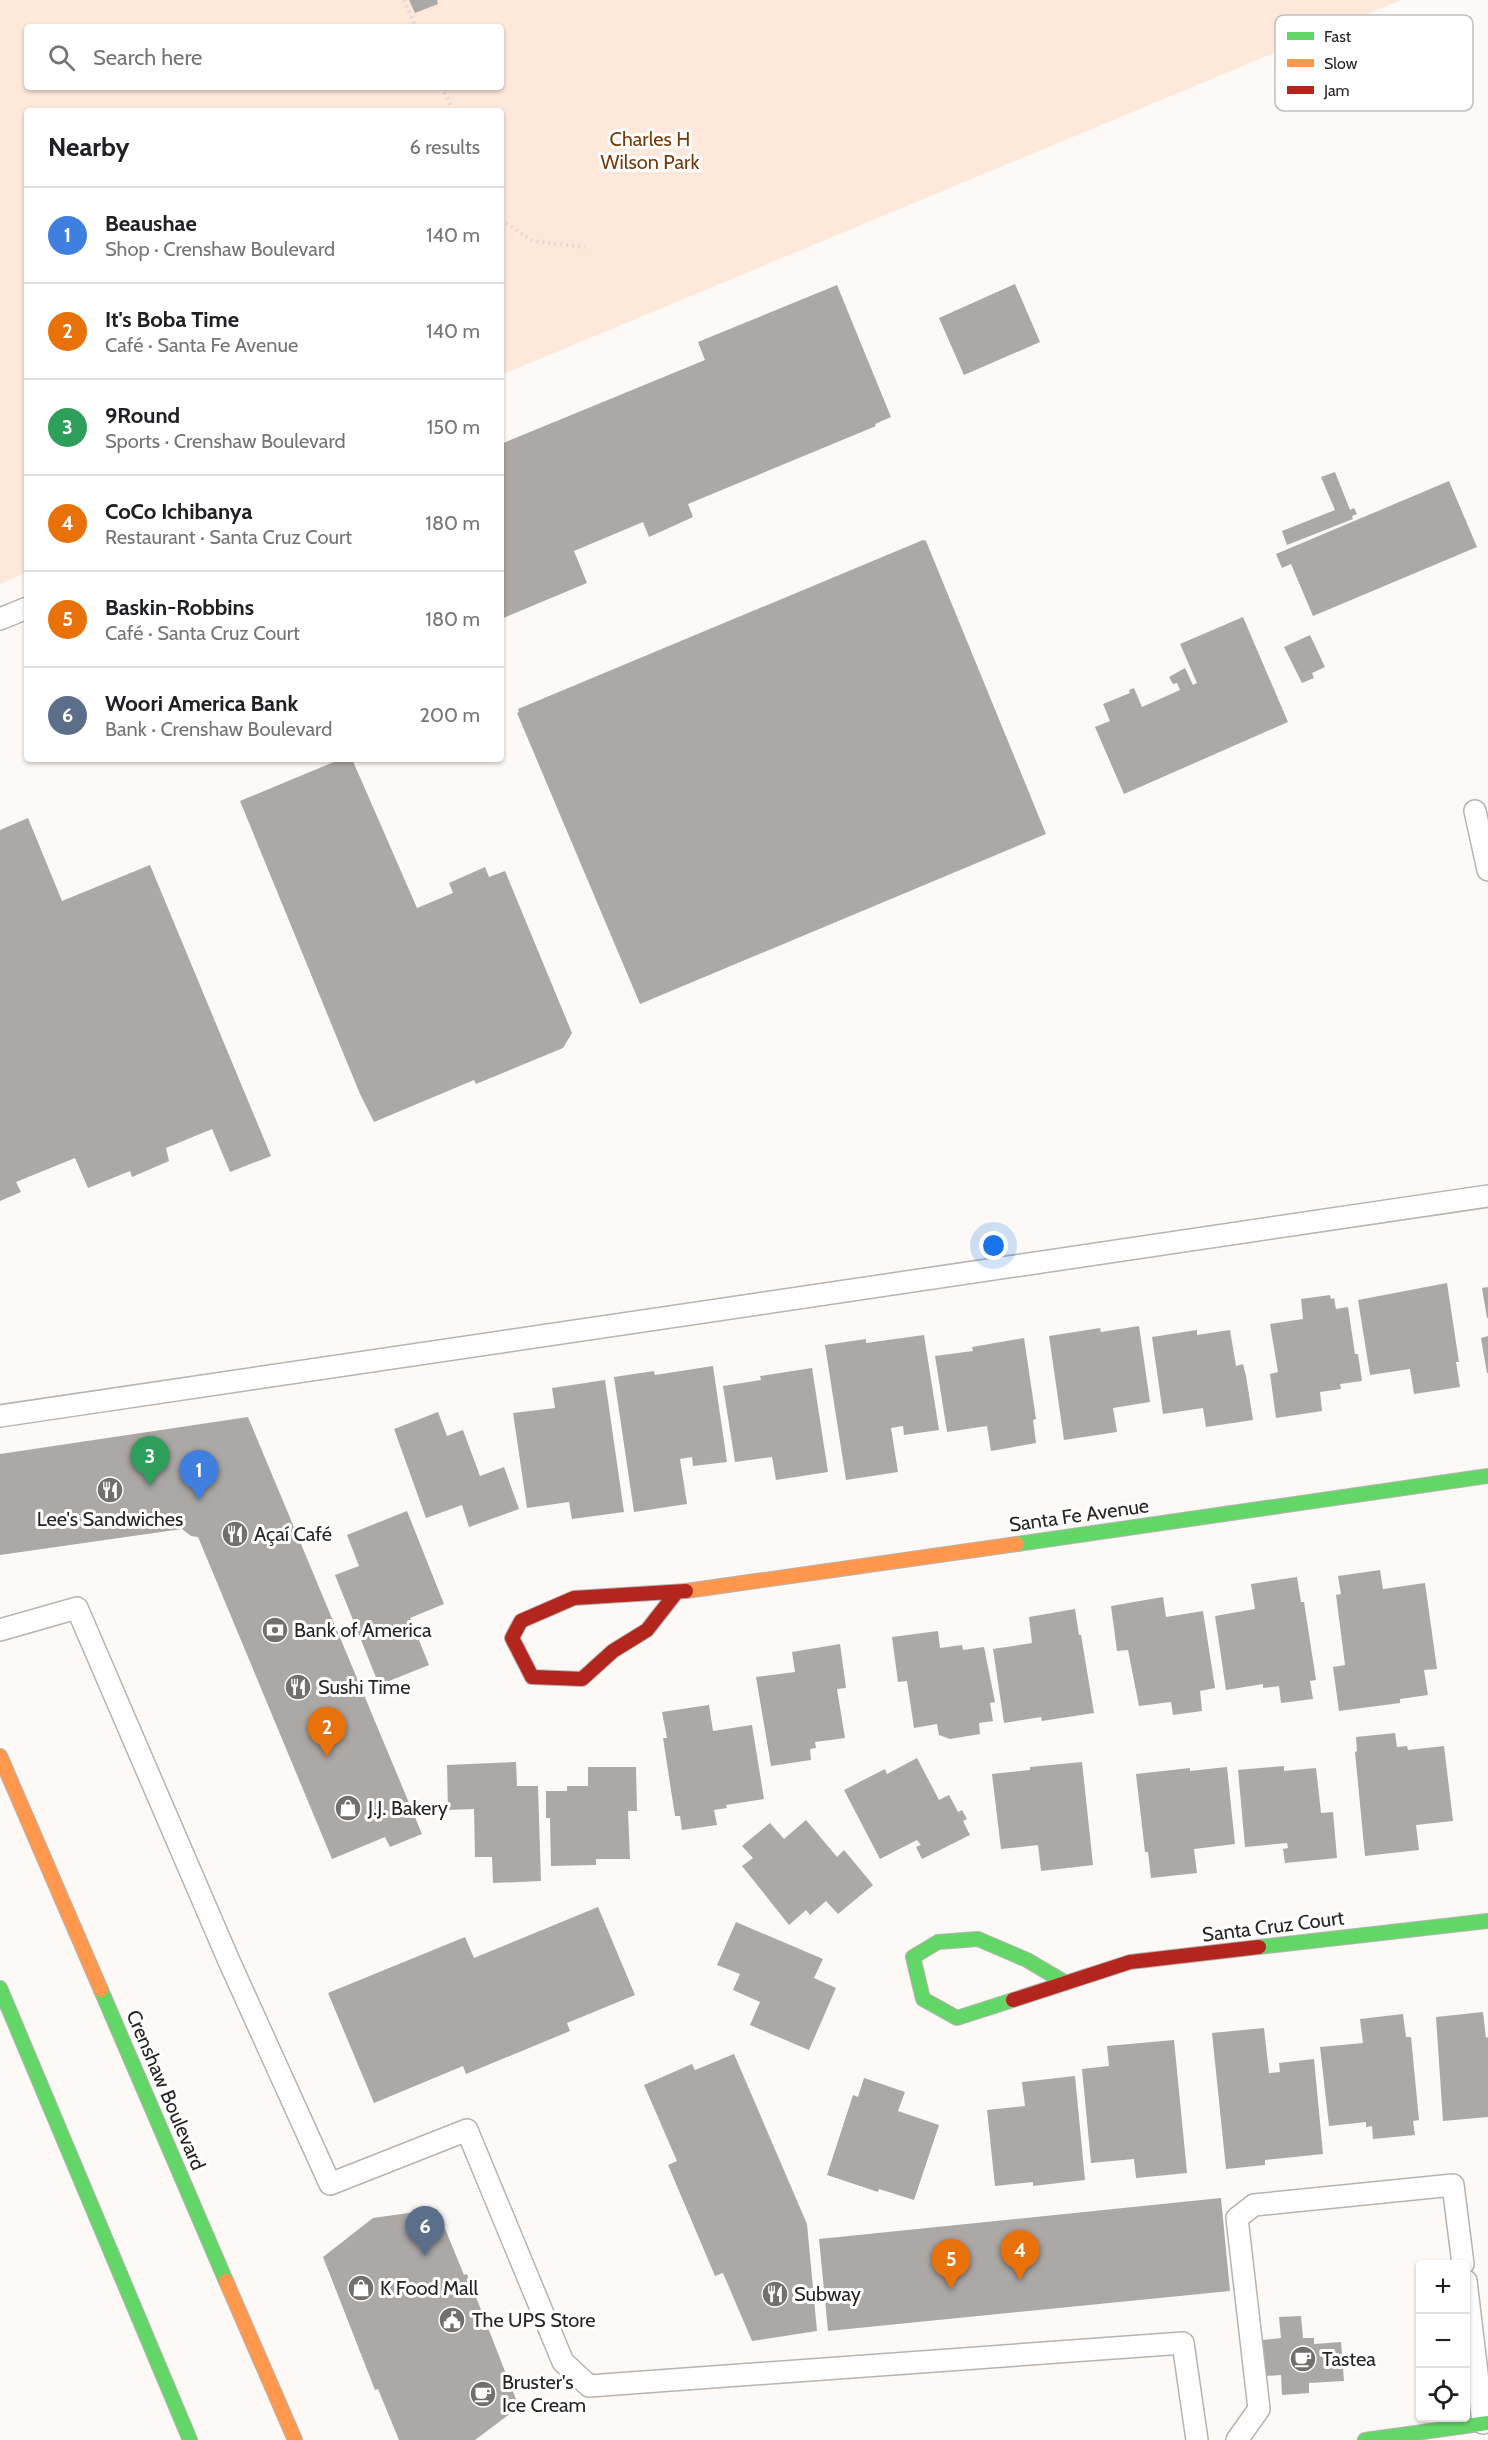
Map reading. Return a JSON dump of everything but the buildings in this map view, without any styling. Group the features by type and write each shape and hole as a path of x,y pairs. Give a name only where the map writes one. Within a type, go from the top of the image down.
{"street":[{"name":"Santa Fe Avenue","path":"676,1593 647,1630 613,1651 582,1679 532,1677 512,1638 521,1621 574,1598 676,1593 1488,1476"},
{"name":"Crenshaw Boulevard","path":"0,1756 295,2440"},
{"name":"Santa Cruz Court","path":"1066,1983 1027,1960 978,1939 938,1942 913,1957 923,1999 957,2018 1066,1983 1130,1962 1488,1921"},
{"path":"0,1988 190,2440"},
{"path":"1365,2440 1475,2428"}],"lane":[{"path":"0,619 24,609"},
{"path":"1474,812 1488,870"},
{"path":"0,1416 1488,1196"},
{"path":"0,1630 77,1608 229,1961 330,2184 467,2130 563,2362 589,2386 1183,2343 1197,2440"},
{"path":"1237,2440 1258,2409 1237,2218 1254,2205 1454,2185 1462,2260"},
{"path":"1468,2314 1475,2428"}],"path":[{"path":"404,0 415,24"},
{"path":"443,90 452,108"},
{"path":"504,222 533,241 585,247"}],"green space":[{"name":"Charles H Wilson Park","path":"0,0 1401,0 1365,15 1275,15 1275,52 504,374 504,108 24,108 24,573 0,584"}],"traffic: fast":[{"path":"1017,1544 1488,1476"},
{"path":"1259,1947 1488,1921"},
{"path":"1013,2000 957,2018 923,1999 913,1957 938,1942 978,1939 1027,1960 1066,1983"},
{"path":"0,1988 190,2440"},
{"path":"101,1990 226,2281"},
{"path":"1365,2440 1488,2423"}],"traffic: slow":[{"path":"686,1591 1017,1544"},
{"path":"0,1756 101,1990"},
{"path":"226,2281 295,2440"}],"traffic: jam":[{"path":"676,1593 647,1630 613,1651 582,1679 532,1677 512,1638 521,1621 574,1598 686,1591"},
{"path":"1013,2000 1130,1962 1259,1947"}],"place":[{"name":"9Round","path":"150,1486"},
{"name":"Lee's Sandwiches","path":"110,1490"},
{"name":"Beaushae","path":"199,1500"},
{"name":"Açaí Café","path":"235,1534"},
{"name":"Bank of America","path":"275,1630"},
{"name":"Sushi Time","path":"298,1687"},
{"name":"It's Boba Time","path":"327,1757"},
{"name":"J.J. Bakery","path":"348,1808"},
{"name":"Woori America Bank","path":"425,2256"},
{"name":"CoCo Ichibanya","path":"1020,2280"},
{"name":"K Food Mall","path":"361,2288"},
{"name":"Baskin-Robbins","path":"951,2289"},
{"name":"Subway","path":"775,2294"},
{"name":"The UPS Store","path":"452,2320"},
{"name":"Tastea","path":"1303,2359"},
{"name":"Bruster's Ice Cream","path":"483,2394"}]}
